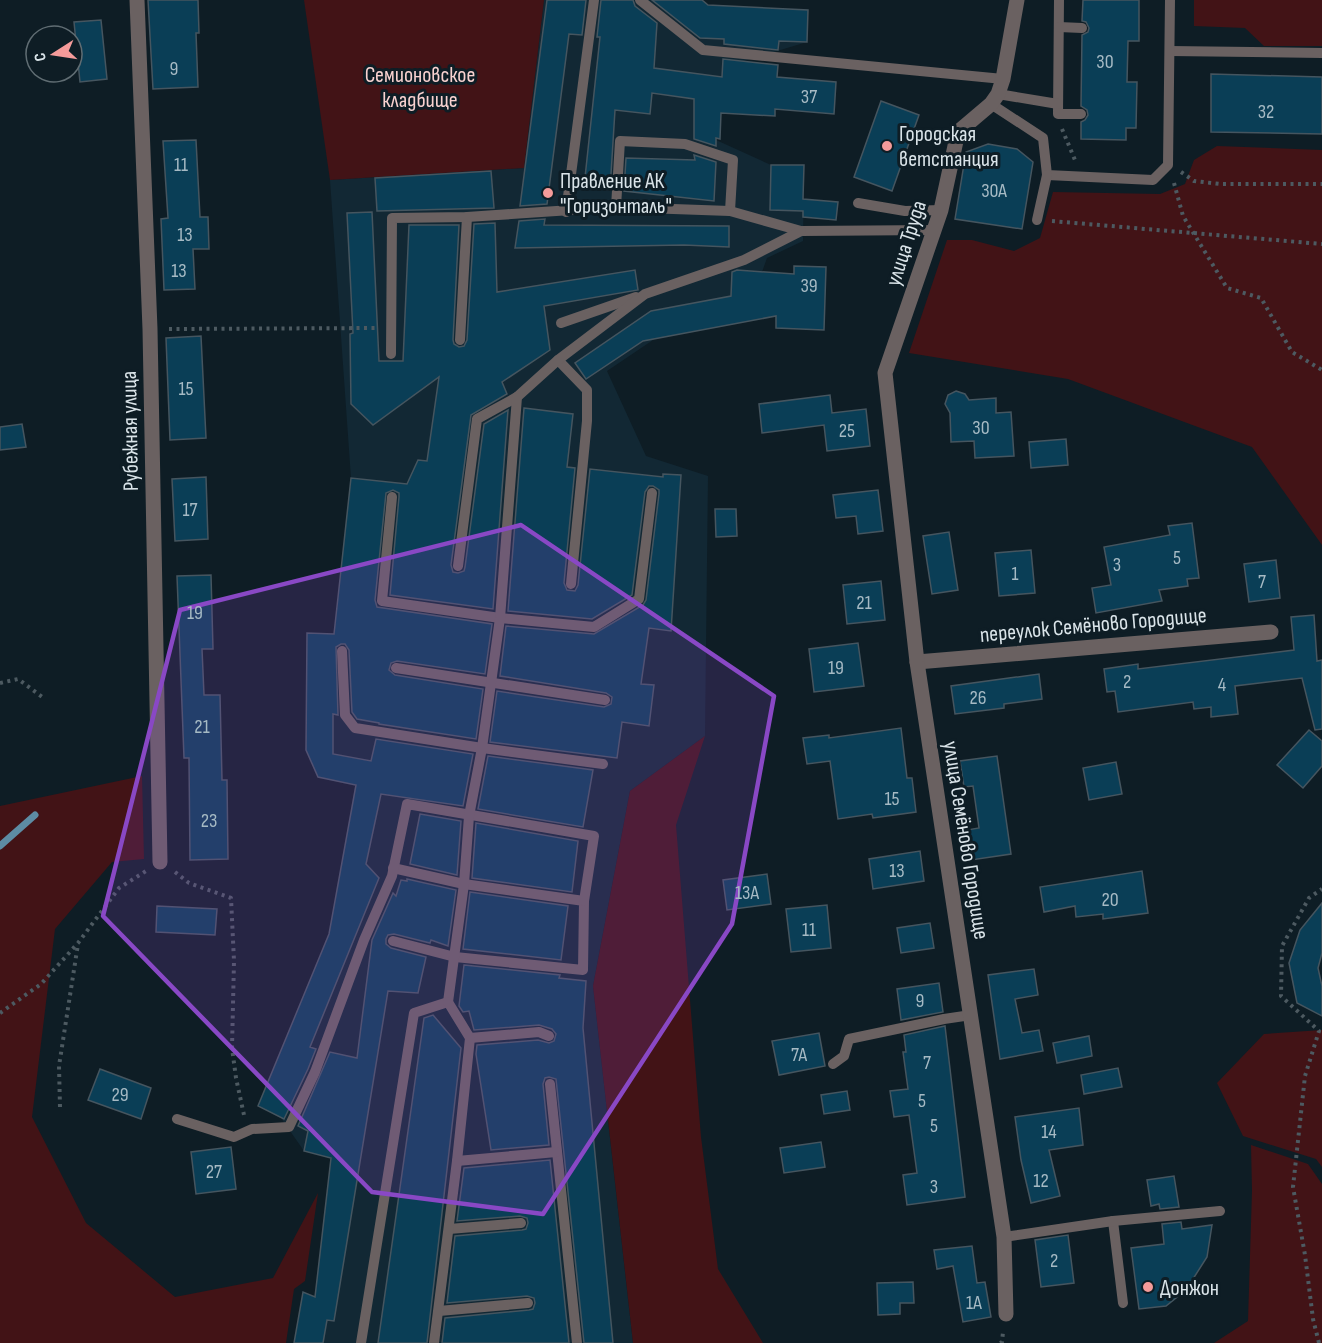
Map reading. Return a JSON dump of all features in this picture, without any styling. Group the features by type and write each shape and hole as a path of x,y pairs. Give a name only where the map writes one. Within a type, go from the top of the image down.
{"street":[{"name":"Рубежная улица","path":"137,0 150,329 160,862"},
{"path":"994,99 1003,79 1017,0"},
{"name":"улица Труда","path":"885,373 935,230 958,132 994,99"},
{"name":"улица Семёново Городище","path":"885,373 917,662 1004,1237 1006,1314"},
{"name":"переулок Семёново Городище","path":"917,662 1271,632"}],"lane":[{"path":"566,212 594,0"},
{"path":"640,0 704,50 1003,79"},
{"path":"1059,0 1058,114 1081,114"},
{"path":"1047,175 1153,180 1168,165 1170,0"},
{"path":"1059,27 1082,28"},
{"path":"1170,51 1322,53"},
{"path":"994,99 1058,104"},
{"path":"994,99 1043,138 1047,175 1037,220"},
{"path":"616,207 620,141 685,144 733,160 730,212"},
{"path":"858,203 905,211 941,210"},
{"path":"391,354 392,218 467,217 616,207 730,212 801,231 935,230"},
{"path":"460,340 467,217"},
{"path":"561,322 744,260 801,231"},
{"path":"458,566 477,419 517,397 558,360 645,294"},
{"path":"558,360 586,390 587,421 571,584"},
{"path":"434,1343 470,1038 448,1002 464,884 469,816 482,748 500,618 517,397"},
{"path":"392,497 382,601 500,618 594,627 639,599 652,492"},
{"path":"342,651 345,715 356,728 603,764"},
{"path":"396,668 604,700"},
{"path":"177,1119 234,1137 252,1129 288,1127 315,1072 326,1037 393,868 407,804 594,836 584,901 583,970 455,957 393,941"},
{"path":"393,868 464,884 584,901"},
{"path":"361,1343 414,1013 448,1002"},
{"path":"832,1064 844,1056 849,1039 971,1015"},
{"path":"470,1038 539,1032 549,1036"},
{"path":"550,1084 577,1343"},
{"path":"457,1161 556,1152"},
{"path":"1004,1237 1113,1221 1220,1211"},
{"path":"1113,1221 1123,1303"},
{"path":"449,1229 521,1223"},
{"path":"439,1311 528,1303"}],"path":[{"path":"1168,165 1183,216 1227,288 1261,298 1292,352 1322,370"},
{"path":"1037,220 1322,243"},
{"path":"150,329 390,328"},
{"path":"0,683 18,679 45,699"},
{"path":"0,1013 41,984 78,943 119,888 160,862 189,883 231,898 234,961 232,1048 242,1111 252,1129"},
{"path":"1319,1343 1313,1319 1293,1187 1305,1076 1319,1031 1281,996 1282,946 1309,898 1322,889"},
{"path":"60,1107 59,1066 78,943"}],"highlighted area":[{"path":"521,525 774,696 732,924 543,1214 372,1192 103,916 180,610"}],"shaded area":[{"path":"544,0 702,0 708,5 808,10 807,42 723,67 720,102 694,100 694,130 771,165 804,165 803,241 767,258 762,272 759,319 656,338 607,371 646,456 708,476 705,736 630,791 593,986 633,1343 294,1343 303,1292 315,1296 331,1158 304,1151 281,1118 258,1106 329,934 355,786 318,777 351,478 330,180 524,168"}],"green space":[{"name":"Семионовское кладбище","path":"304,0 544,0 524,168 330,180"},
{"path":"1194,0 1322,0 1322,46 1264,46 1245,28 1194,26"},
{"path":"1217,146 1322,150 1322,545 1252,447 1068,379 909,353 947,240 972,240 1014,251 1040,238 1053,192 1160,194 1185,184 1194,160"},
{"path":"705,736 676,825 701,1137 718,1269 763,1343 633,1343 593,986 630,791"},
{"path":"142,776 144,859 112,862 55,929 32,1117 86,1223 175,1297 273,1278 318,1193 305,1281 294,1289 286,1343 0,1343 0,806"},
{"path":"1322,1030 1322,1167 1316,1159 1243,1136 1217,1083 1264,1034"},
{"path":"1251,1145 1308,1164 1322,1184 1322,1343 1214,1343 1248,1321"}],"building":[{"path":"148,0 198,0 199,33 196,33 198,87 153,89"},
{"path":"547,0 586,0 582,35 569,34 547,204 520,206"},
{"path":"601,0 633,0 635,6 657,23 654,68 722,77 723,59 778,65 777,77 836,82 834,114 775,109 775,116 721,113 720,139 716,138 716,146 694,139 694,99 652,93 650,114 615,110 610,190 584,187 600,37 597,37"},
{"path":"652,0 702,0 708,5 808,10 807,42 779,41 778,50 724,44 724,39 700,38"},
{"path":"1083,0 1139,0 1139,41 1128,41 1127,82 1137,82 1136,128 1126,128 1126,140 1081,139 1081,122 1088,115 1087,110 1081,106 1082,35 1088,32 1089,28 1086,22 1082,21"},
{"path":"101,20 107,79 84,82 84,24 74,24 74,22"},
{"path":"1211,74 1322,77 1322,134 1211,132"},
{"name":"Городская ветстанция","path":"881,101 919,115 892,191 854,177"},
{"path":"196,140 200,217 208,217 209,249 193,249 195,289 164,290 161,219 168,218 163,141"},
{"path":"988,144 1017,149 1033,162 1022,229 955,219 966,152"},
{"path":"694,155 716,162 714,201 624,191 626,158 695,160"},
{"path":"771,165 804,165 803,199 838,202 836,220 803,217 803,211 770,210"},
{"path":"491,171 494,208 377,211 375,178"},
{"path":"372,212 379,361 403,361 409,225 459,225 453,340 454,344 459,347 464,346 467,340 474,224 495,223 497,292 635,270 638,290 544,306 550,350 502,382 507,394 471,415 451,565 453,572 458,573 464,571 465,567 484,424 508,410 493,609 390,595 399,493 393,490 386,493 375,600 377,607 492,624 485,674 397,661 391,663 389,670 395,675 483,689 476,739 357,719 352,712 349,650 345,644 336,647 338,715 333,714 333,754 371,761 376,739 473,754 463,806 381,794 366,864 379,878 310,1047 316,1049 284,1119 258,1106 329,934 356,785 318,777 306,750 307,633 334,634 351,478 407,484 418,460 427,461 439,377 373,425 351,404 350,334 353,333 347,213"},
{"path":"545,219 544,225 729,226 729,247 684,245 515,248 519,221"},
{"path":"794,266 826,267 824,330 776,328 776,316 643,341 586,379 575,363 651,311 731,296 732,272 737,270 794,274"},
{"path":"201,336 206,438 170,440 166,338"},
{"path":"956,391 965,394 969,400 996,398 996,413 1011,412 1014,456 975,458 974,441 951,442 950,413 945,404 948,395"},
{"path":"830,395 832,413 866,409 870,446 827,451 824,425 762,433 759,404"},
{"path":"524,408 573,414 567,467 575,468 564,583 567,590 575,591 578,585 590,469 663,477 663,474 681,475 671,631 649,628 641,684 654,685 649,726 622,722 617,758 490,742 497,691 604,707 611,704 612,697 606,693 500,676 506,626 594,634 643,605 646,600 659,494 659,490 653,486 649,486 645,492 632,595 592,619 508,611"},
{"path":"22,424 26,447 0,450 0,427"},
{"path":"1066,439 1068,465 1031,468 1029,442"},
{"path":"206,477 208,539 175,541 172,479"},
{"path":"878,490 883,531 858,534 856,516 836,518 833,495"},
{"path":"715,509 736,509 737,536 716,537"},
{"path":"1192,523 1199,578 1187,579 1188,586 1159,590 1162,601 1096,613 1092,588 1111,585 1104,547 1170,535 1168,526"},
{"path":"949,532 958,590 932,594 923,536"},
{"path":"1031,550 1035,593 999,596 995,553"},
{"path":"1276,560 1280,598 1249,602 1244,564"},
{"path":"211,575 213,649 202,649 204,695 220,695 222,780 227,780 228,859 190,860 189,758 184,758 177,576"},
{"path":"881,581 885,620 847,624 843,585"},
{"path":"1314,615 1317,661 1322,660 1322,729 1315,730 1302,678 1235,686 1238,714 1211,717 1211,707 1194,709 1193,702 1118,712 1115,691 1107,692 1104,669 1138,664 1138,669 1294,650 1291,617"},
{"path":"858,643 864,686 814,692 809,649"},
{"path":"1039,674 1042,699 1004,704 1004,708 955,714 951,686"},
{"path":"901,728 907,778 912,778 916,812 873,818 872,814 838,819 830,761 807,764 803,738 829,735 829,738"},
{"path":"1309,730 1322,741 1322,766 1303,788 1277,765"},
{"path":"488,756 593,770 583,827 478,809"},
{"path":"997,756 1011,854 971,860 967,830 979,828 973,786 964,787 960,761"},
{"path":"1116,762 1122,794 1089,800 1083,768"},
{"path":"420,814 461,821 457,875 410,864"},
{"path":"476,823 578,841 572,892 472,878"},
{"path":"920,851 924,881 873,889 869,859"},
{"path":"1142,871 1148,913 1103,919 1103,914 1076,917 1075,906 1044,912 1040,887"},
{"path":"767,874 771,904 727,910 723,880"},
{"path":"407,879 456,890 448,946 431,940 430,943 394,934 388,935 386,939 386,944 391,948 426,957 418,993 388,991 334,1321 327,1320 323,1343 294,1343 303,1292 315,1297 331,1158 304,1151 308,1131 298,1126 330,1052 357,1058 372,940 393,893 396,896 401,880 407,881"},
{"path":"470,892 568,906 561,960 463,949"},
{"path":"1322,903 1322,953 1318,968 1322,986 1322,1016 1297,1003 1289,963 1300,930"},
{"path":"827,905 831,948 791,952 786,909"},
{"path":"157,906 217,909 215,935 156,932"},
{"path":"930,923 934,948 901,953 897,928"},
{"path":"464,965 560,975 559,978 586,981 583,1028 613,1343 584,1343 556,1079 545,1078 543,1084 549,1145 491,1150 476,1054 477,1045 538,1040 549,1043 554,1041 556,1034 552,1029 539,1025 474,1030 469,1011 463,1012 459,1006"},
{"path":"1034,969 1038,995 1015,999 1022,1033 1039,1030 1043,1051 1000,1059 988,975"},
{"path":"939,983 943,1012 901,1020 897,989"},
{"path":"433,1015 461,1048 427,1343 378,1343 424,1018"},
{"path":"945,1026 965,1197 907,1205 903,1175 917,1173 909,1115 894,1117 890,1091 908,1089 903,1052 906,1052 904,1035"},
{"path":"819,1033 825,1066 779,1075 772,1041"},
{"path":"1089,1036 1092,1056 1057,1063 1053,1043"},
{"path":"1118,1068 1122,1087 1084,1094 1081,1075"},
{"path":"100,1069 151,1088 141,1119 88,1100"},
{"path":"847,1091 850,1110 824,1114 821,1095"},
{"path":"1079,1108 1083,1145 1049,1150 1060,1196 1031,1203 1021,1160 1015,1117"},
{"path":"821,1142 825,1167 784,1173 780,1148"},
{"path":"231,1147 236,1189 196,1194 191,1152"},
{"path":"550,1160 569,1343 442,1343 445,1318 529,1310 533,1309 535,1303 534,1298 527,1296 447,1303 455,1236 522,1230 526,1229 528,1223 527,1218 520,1216 457,1221 464,1168"},
{"path":"1174,1176 1179,1207 1160,1209 1159,1204 1151,1206 1147,1180"},
{"path":"1181,1222 1182,1229 1212,1225 1207,1257 1186,1290 1166,1306 1139,1309 1131,1248 1164,1244 1162,1224"},
{"path":"1068,1235 1074,1283 1041,1287 1035,1240"},
{"path":"972,1246 977,1283 985,1282 991,1317 963,1322 953,1266 937,1269 934,1250"},
{"path":"913,1282 914,1303 900,1303 900,1314 878,1315 877,1283"}],"waterway":[{"path":"0,846 35,815"}],"place":[{"name":"Городская ветстанция","path":"887,146"},
{"name":"Правление АК \"Горизонталь\"","path":"548,193"},
{"name":"Донжон","path":"1148,1287"}]}
